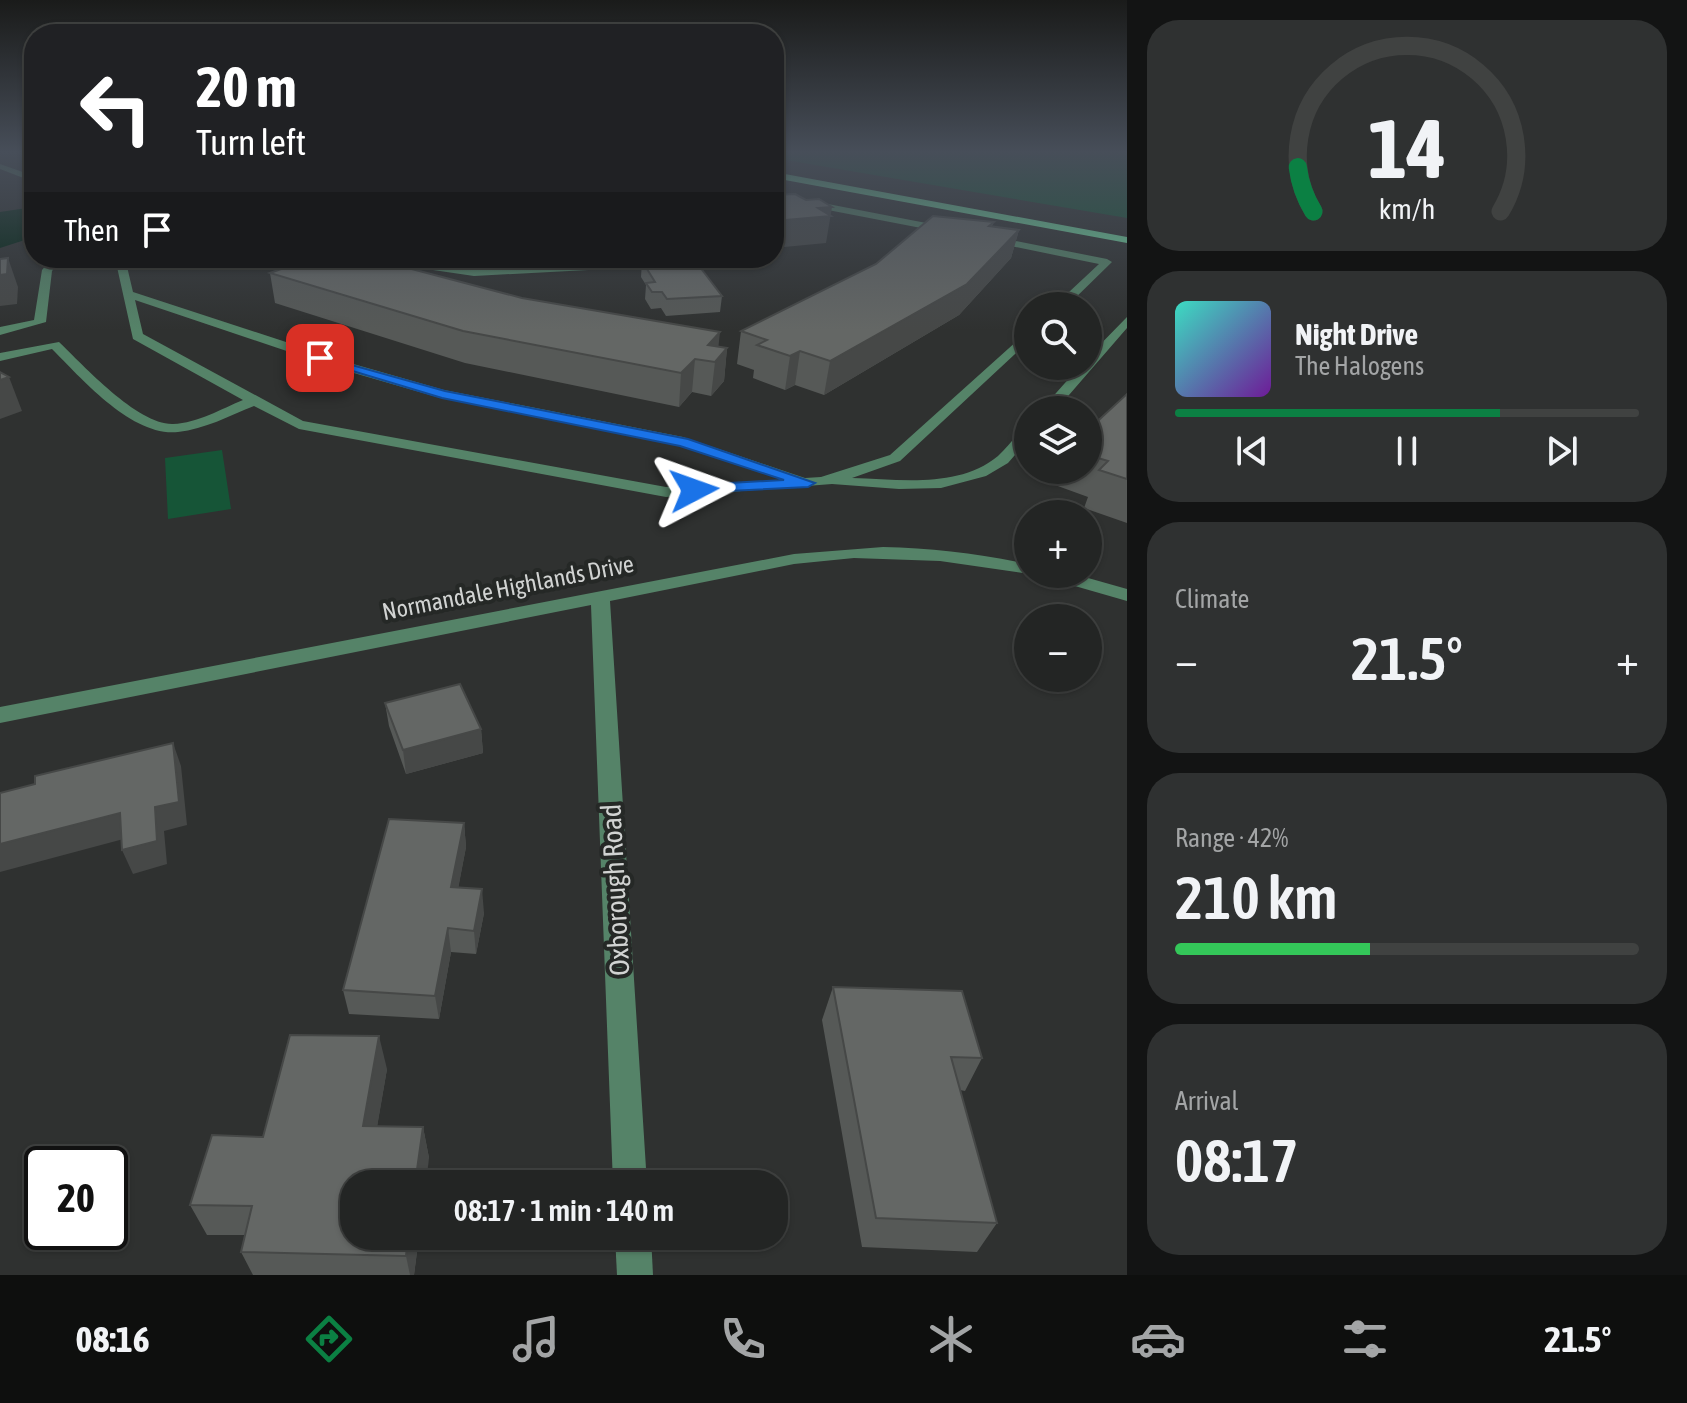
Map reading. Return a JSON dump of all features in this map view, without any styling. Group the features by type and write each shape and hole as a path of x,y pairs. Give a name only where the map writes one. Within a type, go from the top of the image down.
{"main road":[{"path":"972,212 1127,240"},
{"path":"1036,212 1050,214"}],"street":[{"path":"850,212 955,232"},
{"path":"970,235 1112,263 1077,292"},
{"path":"49,268 40,322 55,345 108,396 162,428 183,427 253,401"},
{"path":"122,268 137,336 299,425 666,492 816,482 936,483 967,477 999,463 1014,446"},
{"path":"435,268 474,273 569,268"},
{"path":"128,294 345,366 442,394 683,442 816,482 895,458 1014,348"},
{"path":"1102,349 1127,321"},
{"path":"0,331 40,322"},
{"path":"0,357 55,345"},
{"path":"1060,396 1075,380"},
{"name":"Normandale Highlands Drive","path":"0,715 600,596 854,551 918,551 1014,567"},
{"path":"1102,588 1127,595"},
{"name":"Oxborough Road","path":"600,596 629,1170"},
{"path":"634,1250 635,1275"}],"shaded area":[{"path":"0,212 24,212 24,240 0,248"},
{"path":"1089,212 1127,212 1127,218"},
{"path":"222,450 231,509 168,519 165,458"}],"building":[{"path":"784,212 824,212 831,216 784,220"},
{"path":"933,216 994,222 989,226 1019,230 967,284 830,361 800,351 790,356 757,345 767,340 741,331 876,264"},
{"path":"8,258 7,274 0,275 0,259"},
{"path":"284,268 408,268 522,298 720,332 708,345 727,348 715,362 695,359 681,373 463,331 270,273"},
{"path":"646,268 701,268 722,296 667,299 662,292 652,292 646,283 655,282"},
{"path":"1127,394 1127,479 1102,471 1108,461 1102,459 1102,417"},
{"path":"460,684 481,729 403,750 385,703"},
{"path":"173,743 179,802 155,807 157,841 122,850 120,813 0,844 0,793 35,784 35,776"},
{"path":"389,819 464,823 451,887 482,889 474,931 448,928 435,996 343,990"},
{"path":"833,987 962,991 982,1058 951,1057 997,1223 876,1218"},
{"path":"290,1035 379,1036 363,1126 423,1127 417,1170 340,1170 340,1250 407,1250 406,1256 241,1252 252,1206 190,1205 212,1135 263,1137"}],"route":[{"path":"320,358 442,394 683,442 808,483 694,490"}]}
